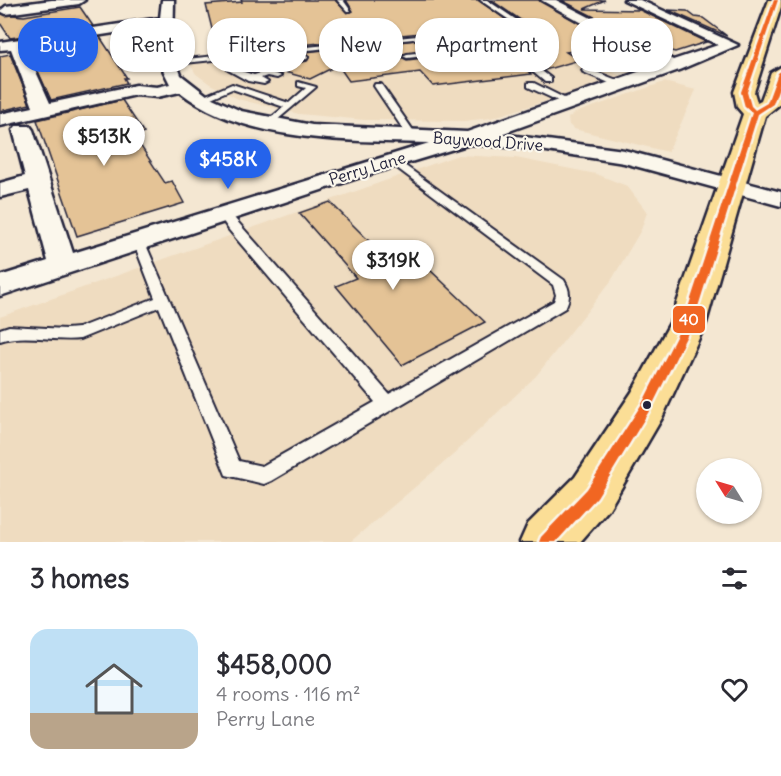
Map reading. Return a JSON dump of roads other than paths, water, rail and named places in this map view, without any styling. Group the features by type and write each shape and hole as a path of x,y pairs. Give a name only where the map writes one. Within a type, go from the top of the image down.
{"main road":[{"path":"755,113 748,107 744,92 776,0"},
{"path":"546,542 592,493 647,405 688,323 755,113 770,105 781,73"}],"street":[{"path":"6,10 79,0"},
{"path":"167,18 168,0"},
{"path":"547,0 581,18"},
{"name":"Perry Lane","path":"630,0 670,18"},
{"name":"Perry Lane","path":"673,19 731,45 673,67"},
{"path":"44,111 8,44 110,29"},
{"name":"Baywood Drive","path":"171,72 174,78 201,99 239,118 331,133 469,138 604,152 781,199"},
{"name":"Perry Lane","path":"0,286 224,213 469,138 659,72"},
{"path":"0,120 136,90 157,92 183,86"},
{"path":"63,265 38,180 11,133 146,102 157,92"},
{"path":"0,190 38,180"}],"lane":[{"path":"168,0 175,0"},
{"path":"340,0 349,10"},
{"path":"307,49 524,27 483,0"},
{"path":"408,56 505,45 549,80"},
{"path":"237,72 264,82"},
{"path":"591,72 622,85"},
{"path":"201,99 267,73 277,76"},
{"path":"270,123 312,87 301,84"},
{"path":"531,85 570,103"},
{"path":"232,86 290,105"},
{"path":"378,86 412,136"},
{"path":"288,90 303,94"},
{"path":"139,241 233,468 264,475 560,304 564,295 559,283 393,160"},
{"path":"224,213 233,227 387,404"},
{"path":"0,335 9,332 66,335 80,333 164,300"}]}
